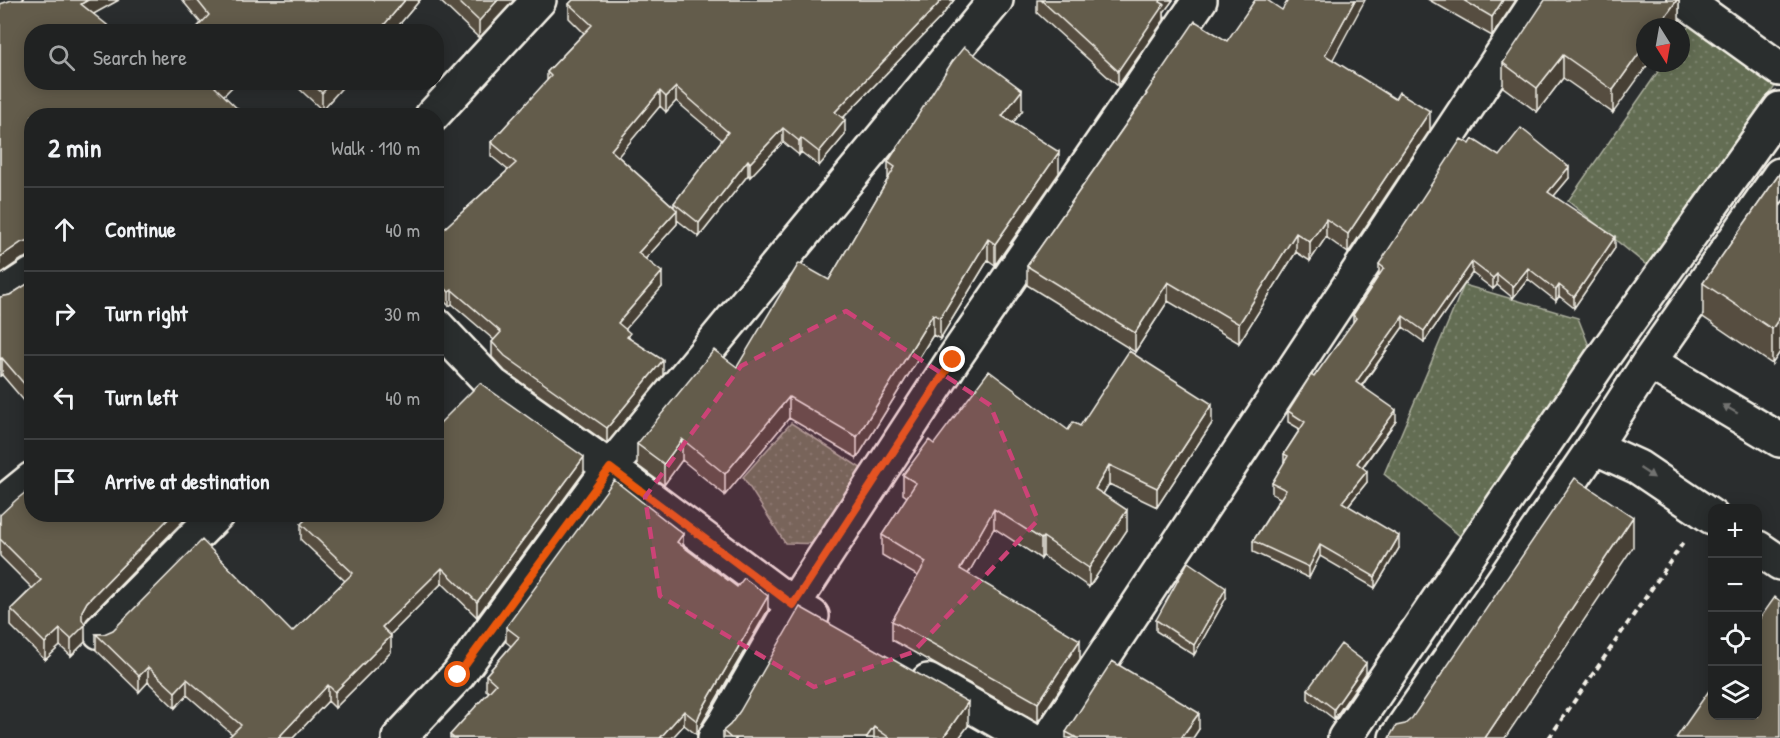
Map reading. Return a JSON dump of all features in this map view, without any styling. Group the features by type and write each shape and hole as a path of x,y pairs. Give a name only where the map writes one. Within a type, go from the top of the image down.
{"street":[{"path":"0,3 5,0"},
{"path":"439,108 539,0"},
{"path":"399,738 458,675 610,468 996,0"},
{"path":"715,738 793,605 953,360 1200,0"},
{"path":"1050,738 1538,0"},
{"path":"1684,0 1780,69"},
{"path":"1345,738 1601,360 1780,109"},
{"path":"1396,738 1594,447 1649,362 1780,175"},
{"path":"0,296 24,280"},
{"path":"444,333 493,385 610,468 793,605 834,628"},
{"path":"1649,362 1780,440"},
{"path":"1594,447 1638,467 1708,513"},
{"path":"0,505 24,486"},
{"path":"100,632 209,522"},
{"path":"1762,551 1780,563"},
{"path":"906,669 1028,738"}],"path":[{"path":"1550,738 1708,515"}],"highlighted area":[{"path":"846,311 990,405 1038,520 913,652 814,687 660,596 645,497 741,366"}],"green space":[{"path":"1691,23 1778,82 1650,268 1568,201 1658,72 1690,72"},
{"path":"1464,285 1578,318 1593,356 1466,541 1384,474"},
{"path":"791,423 873,476 828,544 785,543 743,477"}],"building":[{"path":"12,0 88,0 81,4 106,24 24,24 24,90 218,90 237,108 24,108 24,242 0,257 0,4"},
{"path":"197,0 405,0 385,24 201,24 209,15"},
{"path":"457,0 498,0 479,21"},
{"path":"573,0 942,0 835,112 845,120 819,152 801,138 799,141 783,128 750,163 748,160 699,223 674,203 728,132 676,87 666,97 660,91 611,150 677,210 638,253 662,272 618,323 630,333 627,337 663,360 607,428 505,356 492,342 501,332 452,290 449,292 444,287 444,229 516,163 491,142 551,76 547,72 592,25 569,4"},
{"path":"1041,0 1161,0 1160,2 1164,4 1118,71"},
{"path":"1255,0 1267,0 1282,10 1288,0 1355,0 1325,55 1395,99 1399,92 1430,111 1348,234 1326,219 1310,242 1296,233 1239,324 1168,282 1135,333 1027,266 1195,21 1227,41"},
{"path":"1463,0 1503,0 1492,17"},
{"path":"1545,0 1677,0 1664,18 1636,18 1636,58 1613,90 1563,55 1537,88 1503,63"},
{"path":"964,47 1022,90 1002,116 1059,152 995,244 988,239 940,318 933,314 857,437 789,397 725,474 682,439 664,464 637,444 714,350 737,367 799,263 829,280 895,167 888,162"},
{"path":"1521,128 1569,167 1548,192 1615,237 1574,297 1559,285 1556,290 1528,268 1513,287 1497,274 1493,278 1472,262 1424,331 1403,316 1356,382 1396,410 1357,463 1367,471 1342,502 1399,536 1375,577 1320,545 1309,567 1253,541 1286,490 1272,483 1288,456 1284,454 1305,422 1288,411 1311,375 1314,377 1356,318 1353,315 1384,268 1379,264 1461,139 1470,144 1473,139 1499,156"},
{"path":"1780,173 1780,317 1772,329 1703,283"},
{"path":"24,286 24,384 2,358 0,359 0,297 10,295"},
{"path":"1129,351 1212,404 1157,488 1109,465 1095,489 1127,510 1089,568 1043,537 1041,539 994,509 960,569 1080,640 1038,703 892,621 926,562 882,535 916,483 903,475 929,440 934,444 989,371 1068,430 1073,422 1080,426"},
{"path":"480,383 584,457 477,602 442,568 382,627 391,636 335,692 328,685 278,738 228,738 241,725 187,679 175,692 148,667 139,676 96,634 104,634 113,630 202,540 292,632 353,573 301,524 303,522 444,522 444,419"},
{"path":"1575,478 1633,517 1485,738 1389,738 1396,726 1405,724 1412,718"},
{"path":"614,480 683,534 677,542 737,587 744,578 768,596 697,721 684,711 660,738 454,738 450,735 496,684 486,675 519,637 506,627"},
{"path":"24,494 24,522 165,522 87,602 82,611 85,625 71,639 60,629 45,643 11,609 41,580 0,539 0,515"},
{"path":"1188,562 1226,588 1194,645 1156,620"},
{"path":"1775,597 1780,601 1780,738 1676,738 1708,692 1708,720 1762,720 1762,615"},
{"path":"800,607 968,702 943,738 890,738 874,727 866,738 731,738 723,731 740,711"},
{"path":"1341,644 1366,663 1334,709 1308,689"},
{"path":"1112,661 1199,713 1181,738 1077,738 1066,732"}],"route":[{"path":"458,675 610,468 793,605 953,360"}]}
